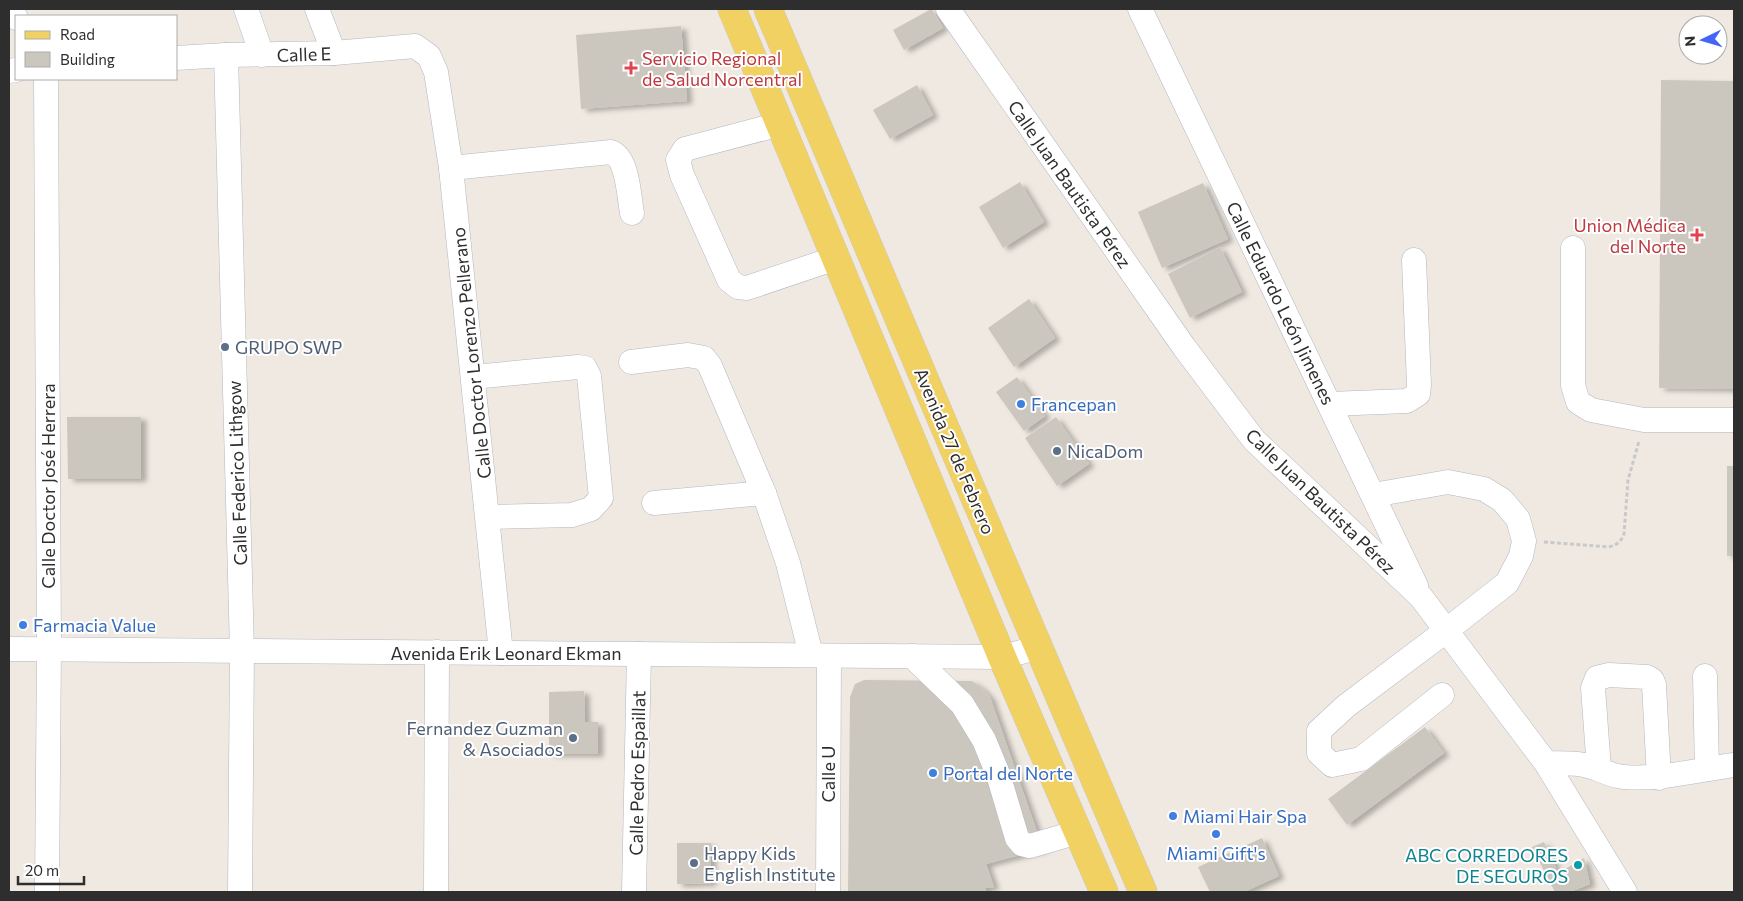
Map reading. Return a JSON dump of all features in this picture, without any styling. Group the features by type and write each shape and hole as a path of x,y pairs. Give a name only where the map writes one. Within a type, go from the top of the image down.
{"main road":[{"name":"Avenida 27 de Febrero","path":"732,9 1002,657 1104,892"},
{"name":"Avenida 27 de Febrero","path":"768,9 1037,648 1143,892"}],"street":[{"path":"246,9 262,55"},
{"path":"317,9 334,53"},
{"name":"Calle Juan Bautista Pérez","path":"948,9 1161,316 1254,440 1421,597 1546,763 1625,892"},
{"name":"Calle Eduardo León Jimenes","path":"1140,9 1421,597"},
{"name":"Calle E","path":"178,58 334,53 415,46 429,56"},
{"name":"Calle Federico Lithgow","path":"226,55 242,651 240,892"},
{"name":"Calle Doctor Lorenzo Pellerano","path":"429,56 436,72 452,168 501,653"},
{"name":"Calle Doctor José Herrera","path":"46,80 49,649 47,892"},
{"path":"780,124 685,149 678,160 682,175 729,280 738,287 747,288 836,258"},
{"path":"452,168 611,152 619,157 624,168 632,213"},
{"path":"1573,248 1573,384 1578,402 1591,410 1644,420 1734,420"},
{"path":"1330,404 1407,401 1418,394 1414,260"},
{"name":"Calle U","path":"632,362 688,355 704,358 710,366 764,493 820,655 828,892"},
{"path":"473,377 578,367 585,368 589,376 601,498 591,509 572,515 488,517"},
{"path":"1373,495 1448,482 1484,489 1502,500 1518,519 1524,541 1521,556 1508,583 1346,706 1319,731 1319,753 1332,765 1361,759 1442,695"},
{"path":"654,503 764,493"},
{"name":"Avenida Erik Leonard Ekman","path":"9,649 1002,657 1037,648"},
{"path":"436,892 437,652"},
{"name":"Calle Pedro Espaillat","path":"634,892 639,654"},
{"path":"912,656 962,704 984,740 998,774 1017,838 1022,844 1030,846 1078,832"},
{"path":"1599,769 1593,688 1597,678 1608,675 1647,677 1652,680 1654,685 1659,778"},
{"path":"1705,676 1707,768"},
{"path":"1546,763 1584,765 1599,769 1610,775 1659,778 1707,768 1734,765"}],"path":[{"path":"1524,541 1608,547 1618,544 1624,534 1628,480 1644,420"}],"building":[{"path":"931,9 943,28 904,50 893,30"},
{"name":"Servicio Regional de Salud Norcentral","path":"681,26 687,101 581,109 576,35"},
{"name":"Union Médica del Norte","path":"1661,80 1734,81 1734,389 1659,388"},
{"path":"917,85 933,115 890,139 873,110"},
{"path":"1020,182 1044,222 1003,248 979,207"},
{"path":"1203,183 1228,239 1162,268 1138,212"},
{"path":"1220,247 1242,292 1190,318 1168,274"},
{"path":"1029,299 1055,338 1014,367 988,328"},
{"name":"Francepan","path":"1017,377 1045,416 1024,431 996,392"},
{"path":"67,417 141,417 141,479 68,479"},
{"name":"NicaDom","path":"1056,417 1089,464 1057,486 1025,438"},
{"path":"1727,466 1734,466 1734,556 1727,556"},
{"name":"Portal del Norte","path":"864,680 972,681 982,688 990,697 1043,849 986,864 994,887 985,888 986,892 848,892 850,697 855,684"},
{"name":"Fernandez Guzman & Asociados","path":"584,691 585,722 598,722 598,754 549,754 549,692"},
{"path":"1425,727 1444,753 1347,825 1328,799"},
{"path":"1262,838 1279,876 1244,892 1210,892 1198,867"},
{"name":"ABC CORREDORES DE SEGUROS","path":"1544,842 1558,873 1584,858 1590,884 1570,892 1555,892 1532,847"},
{"name":"Happy Kids English Institute","path":"677,843 711,843 711,883 677,884"}],"place":[{"name":"Servicio Regional de Salud Norcentral","path":"631,68"},
{"name":"Union Médica del Norte","path":"1697,235"},
{"name":"GRUPO SWP","path":"225,347"},
{"name":"Francepan","path":"1021,404"},
{"name":"NicaDom","path":"1057,451"},
{"name":"Farmacia Value","path":"23,625"},
{"name":"Fernandez Guzman & Asociados","path":"573,738"},
{"name":"Portal del Norte","path":"933,773"},
{"name":"Miami Hair Spa","path":"1173,816"},
{"name":"Miami Gift's","path":"1216,834"},
{"name":"Happy Kids English Institute","path":"694,863"},
{"name":"ABC CORREDORES DE SEGUROS","path":"1578,865"}]}
